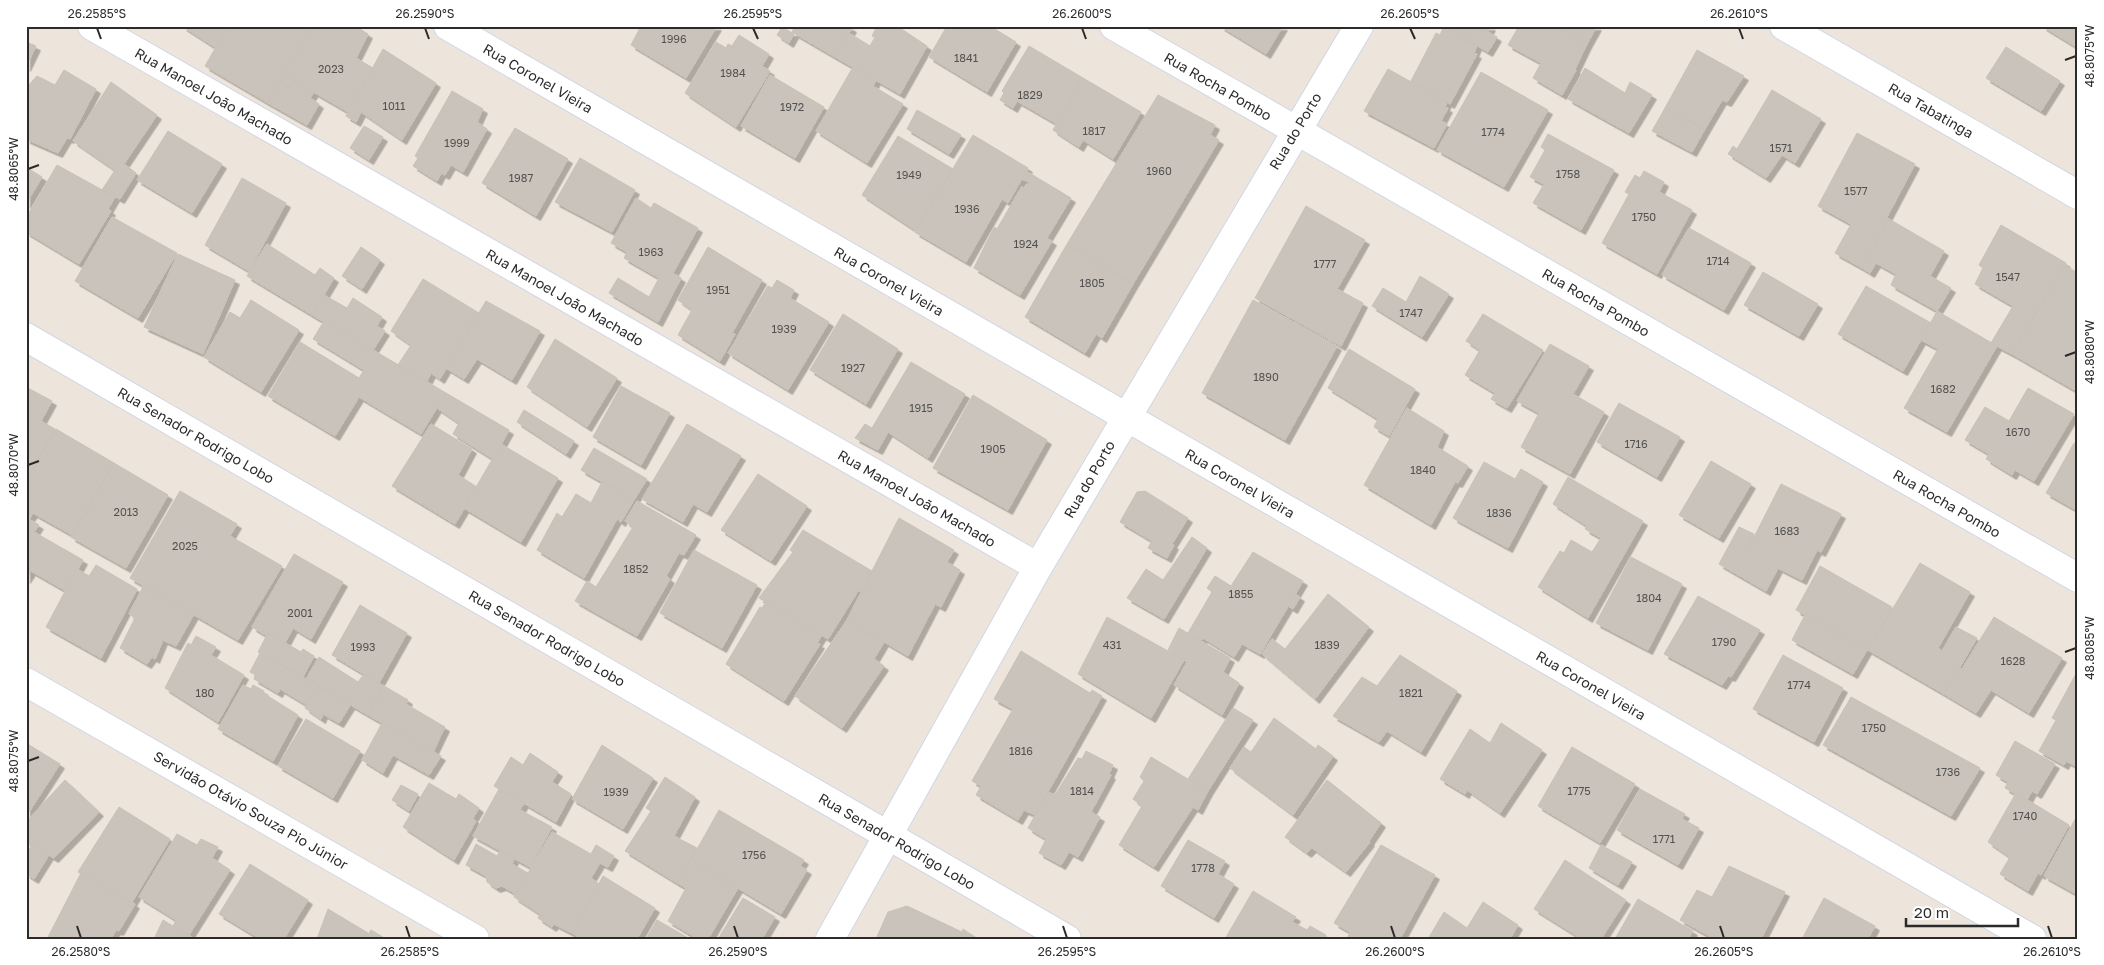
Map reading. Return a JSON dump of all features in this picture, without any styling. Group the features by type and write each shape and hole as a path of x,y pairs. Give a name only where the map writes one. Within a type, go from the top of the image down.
{"street":[{"name":"Rua Manoel João Machado","path":"92,26 1038,567"},
{"name":"Rua Coronel Vieira","path":"448,26 2032,939"},
{"name":"Rua Rocha Pombo","path":"1114,26 2078,578"},
{"name":"Rua do Porto","path":"830,939 1038,567 1358,26"},
{"name":"Rua Tabatinga","path":"1784,26 2078,194"},
{"name":"Rua Senador Rodrigo Lobo","path":"26,337 1067,939"},
{"name":"Servidão Otávio Souza Pio Júnior","path":"26,682 475,939"}],"building":[{"path":"182,26 228,26 216,48"},
{"path":"228,26 312,28 268,103 205,66"},
{"path":"313,26 355,26 368,34 356,58 373,68 348,112 284,75"},
{"path":"641,26 717,26 686,78 631,45"},
{"path":"795,26 849,26 852,28 835,57 792,32"},
{"path":"877,26 897,26 927,46 900,94 835,57 849,33 870,46 875,37 872,36"},
{"path":"947,26 990,26 1016,42 987,92 929,57"},
{"path":"1220,26 1283,26 1266,54"},
{"path":"1444,26 1491,26 1488,32 1497,37 1488,52"},
{"path":"1444,26 1477,46 1474,53 1477,54 1450,104 1411,81 1436,33 1440,35"},
{"path":"1519,26 1555,26 1587,44 1576,70 1562,95 1533,78 1541,63 1508,45"},
{"path":"1555,26 1597,26 1587,44"},
{"path":"2042,26 2078,26 2078,48"},
{"path":"782,27 794,34 789,43 777,35"},
{"path":"739,35 769,54 762,66 770,71 736,127 685,93 716,42 726,48 728,44 732,46"},
{"path":"26,42 36,46 26,67"},
{"path":"1029,46 1083,78 1057,124 1017,101 1013,108 1000,100 1004,93 1002,91"},
{"path":"2006,47 2060,81 2041,111 1986,78"},
{"path":"383,49 436,83 402,140 361,112 356,122 346,116"},
{"path":"1697,50 1744,76 1727,102 1722,100 1705,129 1686,119 1685,122 1665,108"},
{"path":"853,67 876,80 873,86 903,104 867,163 816,131"},
{"path":"1585,68 1625,93 1630,82 1652,95 1629,133 1568,99"},
{"path":"1388,69 1447,102 1445,107 1448,108 1441,121 1447,124 1434,148 1364,111"},
{"path":"64,70 96,89 70,139 67,138 58,153 26,139 26,88 37,76 55,85"},
{"path":"1481,72 1548,110 1504,187 1437,150"},
{"path":"284,75 299,84 296,90 281,81"},
{"path":"770,75 824,107 795,158 741,126"},
{"path":"1083,78 1141,112 1113,159 1083,140 1079,147 1053,130"},
{"path":"281,81 296,90 299,84 314,92 310,98 319,104 307,125 268,103"},
{"path":"111,82 157,115 124,164 136,173 120,199 102,190 115,170 73,141"},
{"path":"1772,90 1821,119 1795,163 1782,155 1766,178 1728,154 1733,146 1737,149"},
{"path":"452,91 483,109 477,122 487,129 463,172 451,165 445,175 441,173 437,181 413,166 418,158 415,156"},
{"path":"1158,95 1215,125 1210,135 1219,140 1133,284 1067,244"},
{"path":"1665,108 1685,122 1686,119 1705,129 1692,152 1652,131"},
{"path":"917,110 961,135 949,154 907,129"},
{"path":"364,126 383,137 369,160 350,148"},
{"path":"515,128 568,159 536,216 482,183"},
{"path":"168,131 222,164 192,213 137,180"},
{"path":"1857,133 1915,164 1887,217 1889,219 1862,268 1835,253 1851,224 1818,206"},
{"path":"1548,134 1614,170 1581,230 1533,203 1544,184 1530,177 1545,150 1541,147"},
{"path":"973,135 1028,168 1008,203 1002,199 966,262 915,232"},
{"path":"898,136 953,169 915,230 862,195"},
{"path":"580,158 635,190 612,232 555,202"},
{"path":"57,165 115,197 108,209 111,211 79,264 26,232 26,218"},
{"path":"26,167 42,177 26,204"},
{"path":"1026,171 1071,198 1047,238 1052,241 1020,295 974,268 994,227 997,229 1022,186 1024,188 1029,182 1022,179"},
{"path":"1644,171 1664,182 1659,192 1692,210 1657,274 1602,243 1629,194 1625,192 1635,175 1640,178"},
{"path":"242,178 286,203 249,271 205,245"},
{"path":"636,198 651,208 654,203 698,228 673,273 681,278 658,322 609,293 618,278 649,297 659,278 624,258 627,252 611,243"},
{"path":"1306,206 1365,240 1337,289 1363,303 1341,346 1255,298"},
{"path":"112,217 177,253 138,318 75,281"},
{"path":"1889,219 1944,251 1930,276 1951,288 1937,311 1891,285 1896,274 1876,263 1870,273 1862,268"},
{"path":"2001,225 2066,263 2012,354 1991,343 2013,306 1975,284 1983,268 1979,265"},
{"path":"1689,228 1751,263 1724,310 1662,275"},
{"path":"267,244 315,275 320,268 334,278 312,315 247,276"},
{"path":"1067,244 1133,284 1102,338 1096,334 1085,353 1025,317"},
{"path":"361,247 380,260 362,289 342,276"},
{"path":"708,247 762,280 732,333 735,334 720,361 678,335 692,310 678,300"},
{"path":"178,254 235,280 203,354 144,327"},
{"path":"2064,265 2078,273 2078,392 2012,354"},
{"path":"1763,272 1818,304 1799,336 1744,305"},
{"path":"1420,276 1449,294 1422,337 1372,306 1383,288 1406,302"},
{"path":"423,279 479,313 440,379 431,373 427,381 398,365 411,345 391,331"},
{"path":"777,280 794,290 790,298 829,322 788,390 728,353 768,286 772,288"},
{"path":"1866,286 1931,323 1903,371 1838,334"},
{"path":"324,295 347,308 353,298 382,317 377,326 385,331 373,350 312,315"},
{"path":"251,300 299,330 261,392 204,357 230,312 240,318"},
{"path":"1253,300 1337,346 1285,440 1202,393"},
{"path":"486,301 540,331 512,380 477,359 464,379 446,368"},
{"path":"1937,311 1997,346 1947,432 1904,408 1938,349 1921,340"},
{"path":"843,314 898,349 866,404 810,370"},
{"path":"1483,314 1543,350 1507,408 1491,399 1495,393 1465,375 1480,350 1466,341"},
{"path":"324,321 446,393 421,434 359,397 335,436 268,396 300,342 359,378 364,370 313,339"},
{"path":"555,339 617,378 587,427 527,387"},
{"path":"1550,344 1589,366 1573,394 1604,412 1570,474 1521,447 1539,413 1517,401"},
{"path":"1349,349 1415,389 1389,436 1374,427 1378,419 1328,388"},
{"path":"911,362 965,394 928,458 888,432 878,450 855,438 865,424 872,428"},
{"path":"621,386 670,413 641,465 593,437"},
{"path":"26,387 52,401 41,421 55,429 26,481"},
{"path":"2028,388 2074,414 2034,481 2015,470 2012,475 1986,459 1989,454 1965,440 1985,407 2009,421"},
{"path":"446,393 509,430 493,459 453,434 459,423 437,408"},
{"path":"973,395 1047,440 1008,510 933,468"},
{"path":"1619,403 1680,437 1657,477 1597,442"},
{"path":"1407,408 1444,431 1437,447 1468,466 1458,483 1455,482 1431,525 1364,485"},
{"path":"524,410 574,441 566,454 517,422"},
{"path":"431,424 472,449 458,475 477,487 455,524 392,486"},
{"path":"687,424 741,456 707,512 693,504 683,522 642,499"},
{"path":"56,429 114,463 72,535 33,513 29,519 26,518 26,481"},
{"path":"2074,443 2078,445 2078,511 2046,493"},
{"path":"501,444 558,478 521,542 464,508"},
{"path":"594,448 647,479 634,500 581,470"},
{"path":"1711,461 1751,484 1719,538 1679,515"},
{"path":"1484,462 1515,479 1521,469 1543,482 1508,548 1453,518"},
{"path":"114,463 168,495 126,568 71,537"},
{"path":"758,474 807,506 771,561 721,530"},
{"path":"1568,477 1643,521 1588,618 1538,587 1560,551 1564,553 1571,540 1592,552 1601,538 1585,529 1587,526 1553,504"},
{"path":"602,482 634,500 621,522 617,519 584,578 537,550 557,513 562,517 576,494 591,503"},
{"path":"1781,484 1841,514 1821,552 1817,550 1802,580 1778,568 1766,591 1719,564 1739,527 1754,534 1748,549"},
{"path":"180,491 237,524 230,536 282,566 238,640 130,578"},
{"path":"1145,491 1188,518 1172,544 1174,545 1167,558 1148,548 1152,541 1120,522 1137,492"},
{"path":"637,501 696,535 684,555 679,553 666,576 670,579 637,636 575,601 587,581 596,587 633,527 625,521"},
{"path":"899,518 954,550 947,562 960,570 941,607 935,604 908,656 847,620"},
{"path":"29,519 39,525 34,532 83,560 66,591 31,571 26,579 26,523"},
{"path":"803,530 872,571 862,592 858,591 828,639 759,598 793,552 790,550"},
{"path":"1192,537 1207,548 1164,619 1127,598 1146,569 1163,580"},
{"path":"694,550 757,585 722,648 660,613"},
{"path":"1253,552 1303,581 1260,654 1242,644 1234,657 1203,638 1201,641 1188,633 1212,592 1207,588 1215,576 1231,586"},
{"path":"294,554 343,582 311,639 293,628 285,643 268,633 267,636 252,627"},
{"path":"1631,557 1682,584 1648,650 1596,623"},
{"path":"1920,563 1970,592 1938,648 1942,651 1956,627 1977,638 1944,694 1868,650"},
{"path":"96,565 137,589 101,658 46,627 77,569 89,576"},
{"path":"1820,566 1892,607 1868,650 1796,610"},
{"path":"144,585 194,614 176,646 163,640 155,659 152,657 147,664 120,648 135,618 129,614"},
{"path":"1295,594 1300,597 1293,609 1288,606"},
{"path":"1328,594 1369,627 1315,699 1262,654 1272,639 1285,649"},
{"path":"1698,596 1760,630 1731,677 1728,676 1722,685 1664,654"},
{"path":"766,602 822,635 817,643 820,644 784,701 726,664 760,607 762,608"},
{"path":"360,605 407,633 379,683 332,655"},
{"path":"1805,615 1867,650 1853,674 1792,640"},
{"path":"1107,617 1184,660 1151,718 1078,674"},
{"path":"1994,617 2062,658 2029,713 1991,690 1976,713 1944,694 1959,667 1962,669"},
{"path":"847,620 884,642 874,659 884,666 842,728 795,696"},
{"path":"1179,628 1230,658 1223,672 1239,683 1222,715 1174,685 1187,662 1168,650"},
{"path":"268,633 301,652 303,649 314,656 303,677 258,652"},
{"path":"196,636 216,647 211,655 244,675 218,722 165,688 188,643 191,645"},
{"path":"1021,651 1090,693 1092,690 1102,696 1035,815 1024,810 1018,820 976,795 981,786 972,781 1013,709 994,699"},
{"path":"260,653 318,686 307,705 280,689 278,693 254,679 256,675 250,672"},
{"path":"1400,655 1457,691 1421,752 1387,731 1379,742 1333,716 1362,677 1377,686"},
{"path":"1783,655 1843,688 1814,742 1753,709"},
{"path":"319,657 358,682 364,674 384,686 368,715 306,679"},
{"path":"2078,670 2078,767 2066,761 2064,765 2039,751 2056,720 2052,718"},
{"path":"243,685 251,689 253,685 264,691 263,693 298,715 273,761 218,729"},
{"path":"318,686 351,704 339,723 323,714 321,719 305,708"},
{"path":"384,686 408,700 406,704 445,727 433,752 368,715"},
{"path":"1851,697 1980,768 1951,816 1823,745"},
{"path":"1233,708 1253,720 1208,791 1188,779"},
{"path":"1274,718 1316,749 1318,745 1333,756 1293,815 1230,768 1244,747 1251,752"},
{"path":"306,719 360,751 333,798 278,766"},
{"path":"382,723 441,756 429,775 393,755 383,773 362,760"},
{"path":"1501,723 1542,750 1500,813 1467,790 1465,794 1440,779 1470,729 1490,743"},
{"path":"2015,741 2055,764 2037,794 2032,791 2027,800 2005,788 2008,782 1996,775"},
{"path":"26,743 60,764 27,815 26,815"},
{"path":"602,745 653,778 623,829 572,799"},
{"path":"1572,747 1635,784 1600,843 1538,806"},
{"path":"1086,751 1113,765 1109,774 1111,775 1091,812 1100,817 1078,857 1069,852 1061,865 1039,853 1046,839 1028,828 1048,792 1055,795 1078,758 1082,759"},
{"path":"530,753 558,772 552,782 571,794 556,822 494,786 511,757 523,765"},
{"path":"1151,757 1208,791 1198,810 1193,807 1154,867 1119,845 1142,806 1133,799 1144,781 1140,777"},
{"path":"665,777 695,797 674,836 697,848 677,883 625,851 651,811 646,808"},
{"path":"65,780 99,812 54,858 26,842 26,822"},
{"path":"1327,780 1381,823 1370,842 1346,872 1312,848 1307,853 1285,837"},
{"path":"429,783 456,799 459,794 479,808 473,818 476,821 454,860 403,827"},
{"path":"401,785 418,794 409,811 392,800"},
{"path":"499,789 524,803 520,810 552,827 530,867 473,836"},
{"path":"1640,789 1685,814 1682,819 1699,828 1678,865 1617,830"},
{"path":"2016,793 2069,825 2041,875 2038,873 2028,891 2000,874 2010,857 1988,842"},
{"path":"119,807 170,839 132,902 78,872"},
{"path":"719,810 804,860 800,866 807,870 781,914 691,860"},
{"path":"2078,814 2078,895 2044,876"},
{"path":"552,832 591,854 596,845 614,856 608,867 600,863 591,878 599,884 572,933 554,924 552,927 538,918 540,914 514,897"},
{"path":"177,834 197,845 201,839 218,847 212,858 230,870 189,935 173,926 176,920 139,897"},
{"path":"1188,840 1225,861 1218,874 1234,884 1214,918 1161,886"},
{"path":"476,844 497,856 500,851 514,859 512,864 528,873 516,894 502,886 496,888 487,882 486,876 466,865"},
{"path":"32,845 49,855 34,879 26,874 26,854"},
{"path":"1381,845 1435,875 1400,939 1347,939 1350,932 1334,923"},
{"path":"1601,845 1632,862 1618,885 1589,868"},
{"path":"691,860 738,888 708,939 698,939 668,921 686,888 677,883"},
{"path":"1565,860 1626,900 1601,939 1582,939 1534,909"},
{"path":"250,864 308,900 284,939 257,937 219,914"},
{"path":"1729,866 1785,892 1761,939 1713,938 1680,920 1697,890 1712,897"},
{"path":"81,873 135,904 119,931 116,930 111,939 47,939"},
{"path":"603,876 655,908 637,939 582,939 572,933"},
{"path":"1253,891 1296,917 1292,922 1307,930 1310,926 1326,935 1324,939 1225,939"},
{"path":"743,898 775,917 762,939 718,939"},
{"path":"1824,898 1875,926 1868,939 1802,939"},
{"path":"1638,899 1693,931 1688,939 1615,939"},
{"path":"1483,902 1518,925 1510,939 1428,939 1444,912 1467,928"},
{"path":"907,906 962,932 960,939 876,939 888,912"},
{"path":"328,909 368,933 365,939 317,939"},
{"path":"163,920 173,926 195,939 154,939"},
{"path":"657,920 690,939 646,939"},
{"path":"963,929 978,939 960,939"},
{"path":"371,930 386,939 365,939"}]}
